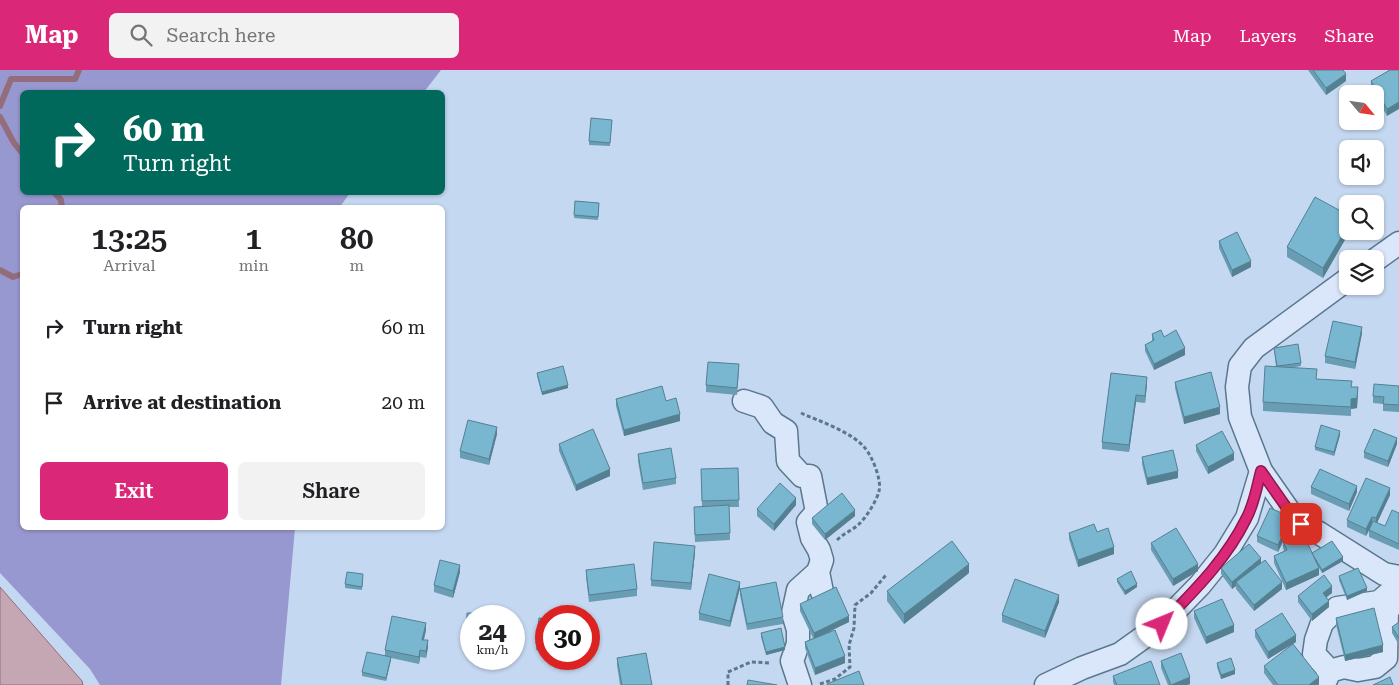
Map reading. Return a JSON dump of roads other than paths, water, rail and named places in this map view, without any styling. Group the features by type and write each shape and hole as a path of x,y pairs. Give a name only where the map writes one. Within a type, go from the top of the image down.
{"street":[{"path":"1384,254 1399,243"},
{"path":"1339,286 1254,348 1240,366 1237,387 1240,417 1261,471 1291,514 1301,524 1319,533 1384,574 1399,577"},
{"path":"753,404 773,423 786,430 788,461 802,476 810,476 817,512 808,522 812,538 819,550 820,575 798,590 793,613 798,630 798,644 792,661 800,685"},
{"path":"1046,685 1082,668 1120,654 1162,624 1200,585 1225,554 1247,518 1261,471"},
{"path":"1399,585 1379,602 1337,608 1322,623 1316,640 1314,654 1327,678 1344,667 1358,670 1375,667 1386,658 1387,612 1399,592"}],"waterway":[{"path":"0,106 11,79 75,79 79,70"},
{"path":"0,117 20,150"},
{"path":"57,195 61,200 62,205"},
{"path":"0,270 13,277 20,275"}]}
